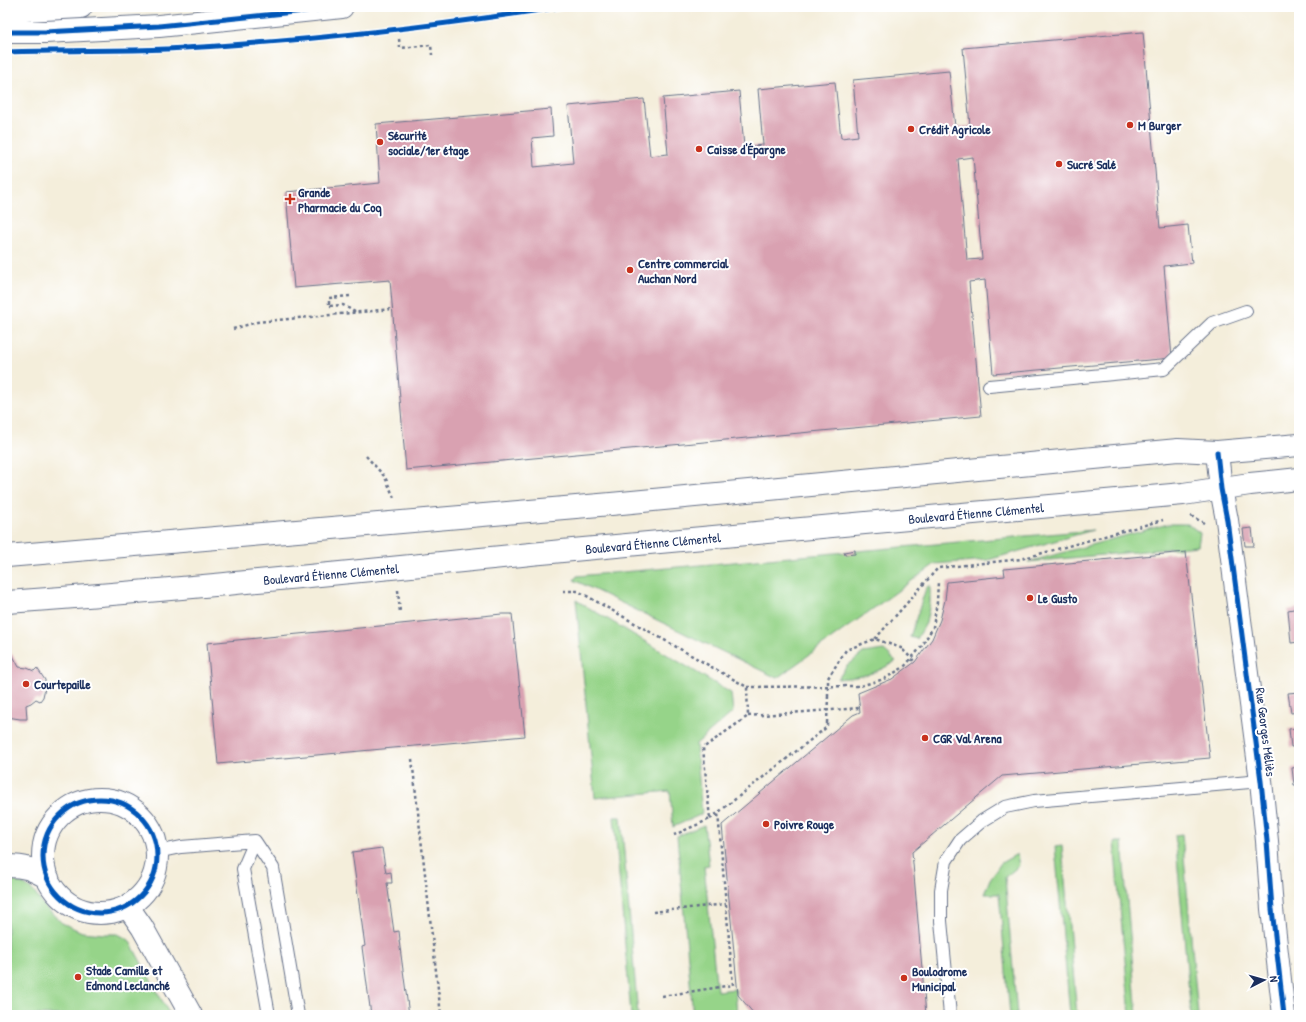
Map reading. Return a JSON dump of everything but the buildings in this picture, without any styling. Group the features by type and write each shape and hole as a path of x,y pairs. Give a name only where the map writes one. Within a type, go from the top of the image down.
{"main road":[{"path":"7,11 81,7"},
{"path":"7,32 45,32 159,26 342,7"},
{"path":"7,556 611,504 1178,450 1217,452 1299,445"},
{"name":"Rue Georges Méliès","path":"1217,452 1261,780 1268,841 1272,909 1284,1015"},
{"name":"Boulevard Étienne Clémentel","path":"7,602 469,561 1183,494 1250,484 1299,479"},
{"path":"96,799 111,800 129,807 143,819 153,834 157,852 155,874 145,893 128,907 107,914 85,912 65,902 50,885 43,864 44,846 50,828 61,814 76,804 96,799"},
{"path":"7,855 18,854 44,846"},
{"path":"7,866 30,868 48,878"},
{"path":"128,907 142,927 191,1015"}],"lane":[{"path":"988,386 1164,369 1212,323 1246,311"},
{"path":"950,1015 941,921 941,890 946,861 960,840 982,821 1005,807 1034,801 1261,780"},
{"path":"157,852 181,847 255,841"},
{"path":"255,841 243,869 269,1015"},
{"path":"255,841 273,868 298,1015"}],"path":[{"path":"399,40 400,48 431,45 432,55"},
{"path":"350,296 329,298 329,306 343,305 355,313"},
{"path":"233,329 258,322 392,309"},
{"path":"1186,514 1208,525 1227,520"},
{"path":"674,835 710,819 827,727 828,678 846,650 875,639 938,568 1022,559 1163,520"},
{"path":"563,591 578,591 747,687 860,686 884,679 904,667 922,646 932,627 937,602 938,581"},
{"path":"875,639 901,648 915,662"},
{"path":"747,687 748,716"},
{"path":"710,819 703,748 748,716 860,708"},
{"path":"412,759 441,1015"},
{"path":"662,996 733,985 718,813"},
{"path":"653,912 726,904"}],"green space":[{"path":"1168,524 1188,524 1200,533 1198,546 1028,562"},
{"path":"1093,530 988,560 935,564 777,678 574,580 577,576"},
{"path":"930,585 930,603 926,623 917,639 910,637 926,588"},
{"path":"576,600 731,693 733,712 696,744 702,814 673,827 670,791 595,798"},
{"path":"884,650 896,661 882,669 868,674 838,679 846,667 863,653"},
{"path":"614,817 621,817 638,1015 631,1015"},
{"path":"704,825 709,865 704,866 717,991 735,989 737,1015 693,1015 677,836"},
{"path":"1182,834 1198,1015 1191,1015 1175,835"},
{"path":"1114,842 1122,842 1137,1015 1130,1015"},
{"path":"1062,846 1077,1015 1070,1015 1055,847"},
{"path":"1017,854 1019,866 1005,877 1017,1015 1010,1015 999,894 984,894 990,879 1001,863"},
{"name":"Stade Camille et Edmond Leclanché","path":"7,880 22,883 33,891 44,906 62,923 82,932 118,934 129,940 170,1015 7,1015"}],"cycle path":[{"path":"7,32 45,32 159,26 342,7"},
{"path":"7,52 167,49 315,38 462,21 560,7"},
{"path":"1217,452 1261,781 1272,909 1284,1015"},
{"path":"100,799 111,800 122,804 132,809 140,816 147,824 152,834 156,845 157,856 156,867 152,878 147,888 140,896 132,903 122,908 111,912 100,913 89,912 78,908 68,903 60,896 53,888 48,878 44,867 43,856 44,845 48,834 53,824 60,816 68,809 78,804 89,800 100,799"}],"place":[{"name":"M Burger","path":"1130,125"},
{"name":"Crédit Agricole","path":"911,129"},
{"name":"Sécurité sociale/1er étage","path":"380,142"},
{"name":"Caisse d'Épargne","path":"699,149"},
{"name":"Sucré Salé","path":"1059,164"},
{"name":"Grande Pharmacie du Coq","path":"290,199"},
{"name":"Centre commercial Auchan Nord","path":"630,270"},
{"name":"Le Gusto","path":"1030,598"},
{"name":"Courtepaille","path":"26,684"},
{"name":"CGR Val Arena","path":"925,738"},
{"name":"Poivre Rouge","path":"766,824"},
{"name":"Stade Camille et Edmond Leclanché","path":"78,977"},
{"name":"Boulodrome Municipal","path":"904,978"}]}
